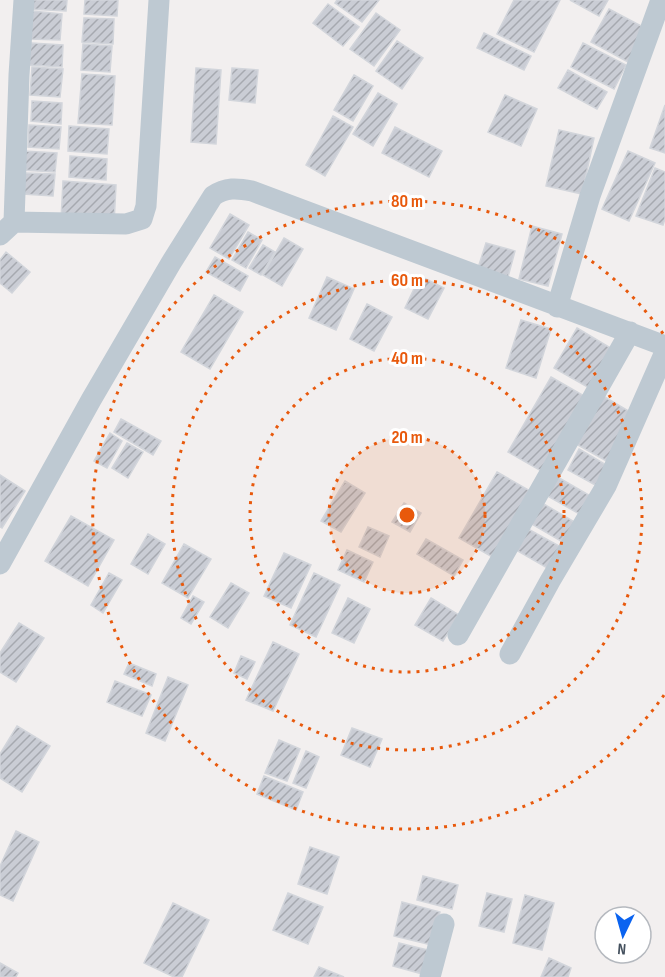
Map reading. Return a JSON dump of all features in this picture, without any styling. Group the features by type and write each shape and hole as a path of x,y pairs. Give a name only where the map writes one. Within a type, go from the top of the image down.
{"street":[{"path":"24,0 9,78 7,229 126,224 142,219 146,206 159,0"},
{"path":"557,307 590,196 661,0"},
{"path":"2,556 165,273 213,196 223,189 238,188 252,191 665,346"},
{"path":"458,635 630,332"},
{"path":"510,654 606,486 665,352"},
{"path":"430,977 444,924"}],"building":[{"path":"31,0 67,0 66,11 30,9"},
{"path":"85,0 118,0 117,16 84,14"},
{"path":"337,0 379,0 362,22 335,3"},
{"path":"514,0 560,0 534,52 497,34"},
{"path":"570,0 608,0 599,16"},
{"path":"328,4 359,27 343,46 313,23"},
{"path":"609,9 647,29 628,62 591,42"},
{"path":"32,11 62,14 60,40 30,39"},
{"path":"376,13 400,30 374,66 350,49"},
{"path":"84,18 114,19 113,44 82,42"},
{"path":"484,33 531,56 524,70 477,48"},
{"path":"397,41 423,58 402,89 376,71"},
{"path":"31,43 63,45 62,67 29,65"},
{"path":"583,43 626,65 614,89 571,67"},
{"path":"83,44 112,46 110,72 81,70"},
{"path":"32,67 63,69 60,97 30,95"},
{"path":"196,68 221,70 216,144 191,142"},
{"path":"232,68 258,70 255,103 229,100"},
{"path":"568,70 607,92 597,109 558,88"},
{"path":"82,74 115,76 112,125 78,123"},
{"path":"354,75 373,86 353,121 334,110"},
{"path":"378,93 397,104 373,146 353,134"},
{"path":"505,95 537,109 521,146 488,132"},
{"path":"32,101 62,103 61,124 31,121"},
{"path":"665,105 665,153 650,148"},
{"path":"333,116 353,127 325,176 306,165"},
{"path":"29,125 61,127 59,149 28,147"},
{"path":"69,126 109,129 107,154 68,151"},
{"path":"395,127 442,151 429,177 382,153"},
{"path":"559,130 594,138 582,194 546,186"},
{"path":"23,151 57,153 55,172 22,170"},
{"path":"628,151 655,163 629,221 602,209"},
{"path":"70,156 107,159 106,180 69,177"},
{"path":"655,168 665,172 663,225 636,216"},
{"path":"24,173 55,174 53,196 23,194"},
{"path":"63,181 116,185 114,224 61,220"},
{"path":"230,214 249,225 229,259 210,248"},
{"path":"532,226 562,234 548,286 519,279"},
{"path":"248,232 262,240 246,268 232,260"},
{"path":"284,238 303,249 282,286 263,275"},
{"path":"486,243 515,251 508,277 478,268"},
{"path":"263,245 275,252 261,275 249,268"},
{"path":"6,252 30,272 12,293 0,283 0,260"},
{"path":"215,257 248,276 240,291 206,272"},
{"path":"420,276 444,288 428,319 405,308"},
{"path":"327,277 354,289 336,330 309,318"},
{"path":"214,295 243,312 210,369 181,352"},
{"path":"367,304 392,317 374,351 350,339"},
{"path":"521,320 551,329 536,378 506,368"},
{"path":"577,328 614,350 591,389 554,368"},
{"path":"551,377 586,397 543,472 508,452"},
{"path":"603,396 637,416 610,463 576,444"},
{"path":"121,419 161,441 153,455 114,432"},
{"path":"110,433 122,441 107,468 94,461"},
{"path":"127,443 143,452 128,478 112,468"},
{"path":"579,449 608,466 597,486 568,470"},
{"path":"497,472 532,492 494,558 459,538"},
{"path":"0,475 25,491 2,528 0,527"},
{"path":"554,475 594,498 583,516 544,494"},
{"path":"345,481 365,493 341,532 321,521"},
{"path":"404,503 421,513 410,532 392,522"},
{"path":"542,503 578,524 566,544 530,523"},
{"path":"71,516 114,540 88,586 45,561"},
{"path":"368,527 389,536 380,557 359,547"},
{"path":"528,529 561,547 549,569 516,550"},
{"path":"148,534 165,544 148,574 131,564"},
{"path":"426,539 463,560 454,576 417,554"},
{"path":"184,544 211,559 188,598 162,583"},
{"path":"347,550 373,562 364,582 338,570"},
{"path":"284,553 311,565 291,608 264,596"},
{"path":"109,573 122,580 103,613 91,605"},
{"path":"314,573 340,585 316,637 290,625"},
{"path":"231,583 249,593 228,628 210,617"},
{"path":"193,596 204,602 191,624 181,618"},
{"path":"348,598 370,609 354,643 332,633"},
{"path":"431,598 459,615 443,641 415,625"},
{"path":"19,623 44,638 16,682 0,672 0,653"},
{"path":"273,642 299,654 273,711 246,700"},
{"path":"241,656 255,662 247,679 234,673"},
{"path":"129,663 156,674 152,686 124,674"},
{"path":"168,677 188,685 165,741 146,733"},
{"path":"115,681 151,695 142,716 107,702"},
{"path":"17,726 50,746 22,792 0,778 0,754"},
{"path":"352,728 382,739 370,767 341,755"},
{"path":"279,740 300,749 287,781 265,773"},
{"path":"306,751 319,757 306,788 293,783"},
{"path":"264,776 303,792 296,810 257,794"},
{"path":"16,831 39,842 13,901 0,895 0,866"},
{"path":"310,847 339,857 327,894 298,884"},
{"path":"423,876 458,885 452,909 417,900"},
{"path":"288,893 323,907 308,944 273,930"},
{"path":"487,893 512,899 504,932 479,926"},
{"path":"525,895 554,903 542,950 513,943"},
{"path":"402,902 440,912 432,945 394,936"},
{"path":"173,903 209,920 182,977 174,977 144,963"},
{"path":"399,943 432,951 426,975 393,966"},
{"path":"549,958 571,968 568,977 541,977"},
{"path":"0,963 18,973 16,977 0,977"},
{"path":"319,967 344,977 314,977"}]}
